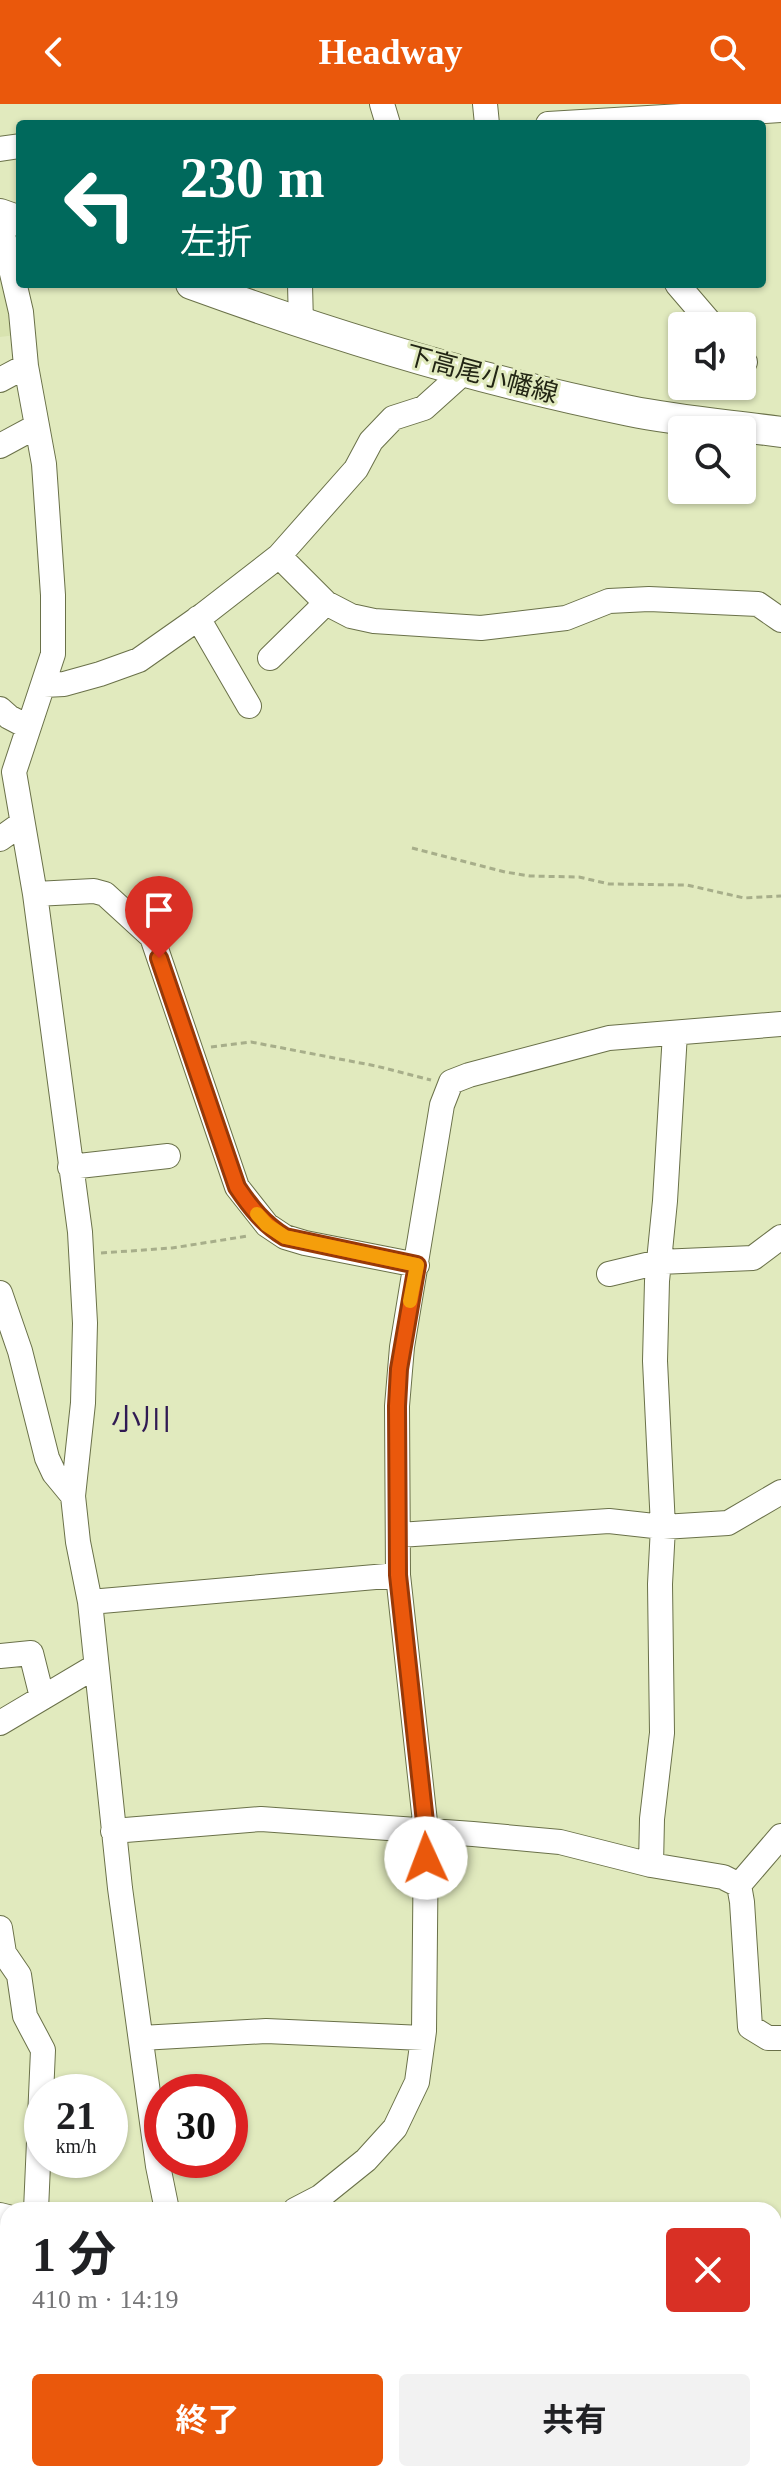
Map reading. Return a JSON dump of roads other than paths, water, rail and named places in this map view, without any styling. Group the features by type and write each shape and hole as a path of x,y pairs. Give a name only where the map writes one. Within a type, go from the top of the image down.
{"main road":[{"name":"下高尾小幡線","path":"202,288 301,324 464,372 632,412 781,432"}],"street":[{"path":"587,120 636,115 781,110"},
{"path":"0,222 21,312 26,366 44,464 53,595 53,654 14,772 35,894 81,1255 85,1323 83,1403 73,1496 90,1602 113,1831 165,2202"},
{"path":"300,288 301,324"},
{"path":"680,288 701,312"},
{"path":"0,380 26,366"},
{"path":"44,685 64,684 139,660 198,618 279,556 356,469 371,441 393,418 424,408 464,372"},
{"path":"0,446 37,426"},
{"path":"279,556 326,603 351,616 374,621 481,628 566,618 609,601 649,599 758,604 781,620"},
{"path":"270,658 326,603"},
{"path":"198,618 249,706"},
{"path":"0,709 28,727"},
{"path":"0,839 21,824"},
{"path":"35,894 94,891 105,894 152,937 237,1187 251,1208 272,1229 305,1243 417,1265"},
{"path":"310,2202 366,2160 395,2128 417,2082 423,2038 426,1831 398,1575 397,1406 399,1369 442,1105 448,1089 451,1082 469,1075 609,1038 781,1024"},
{"path":"651,1865 652,1819 662,1733 660,1584 663,1527 655,1361 675,1033"},
{"path":"70,1167 168,1156"},
{"path":"609,1274 659,1262 753,1258 781,1237"},
{"path":"0,1293 20,1351 47,1458 54,1473 73,1496"},
{"path":"399,1535 609,1521 663,1527 728,1523 781,1492"},
{"path":"90,1602 398,1575"},
{"path":"0,1656 31,1653 42,1697"},
{"path":"0,1723 96,1666"},
{"path":"113,1831 261,1819 560,1842 651,1865 723,1877 739,1885"},
{"path":"739,1885 781,1836"},
{"path":"739,1885 750,2027 768,2038 781,2038"},
{"path":"0,1928 4,1953 19,1975 25,2016 43,2050 36,2202"},
{"path":"141,2038 266,2031 423,2038"}],"district":[{"name":"小川","path":"141,1420"}]}
